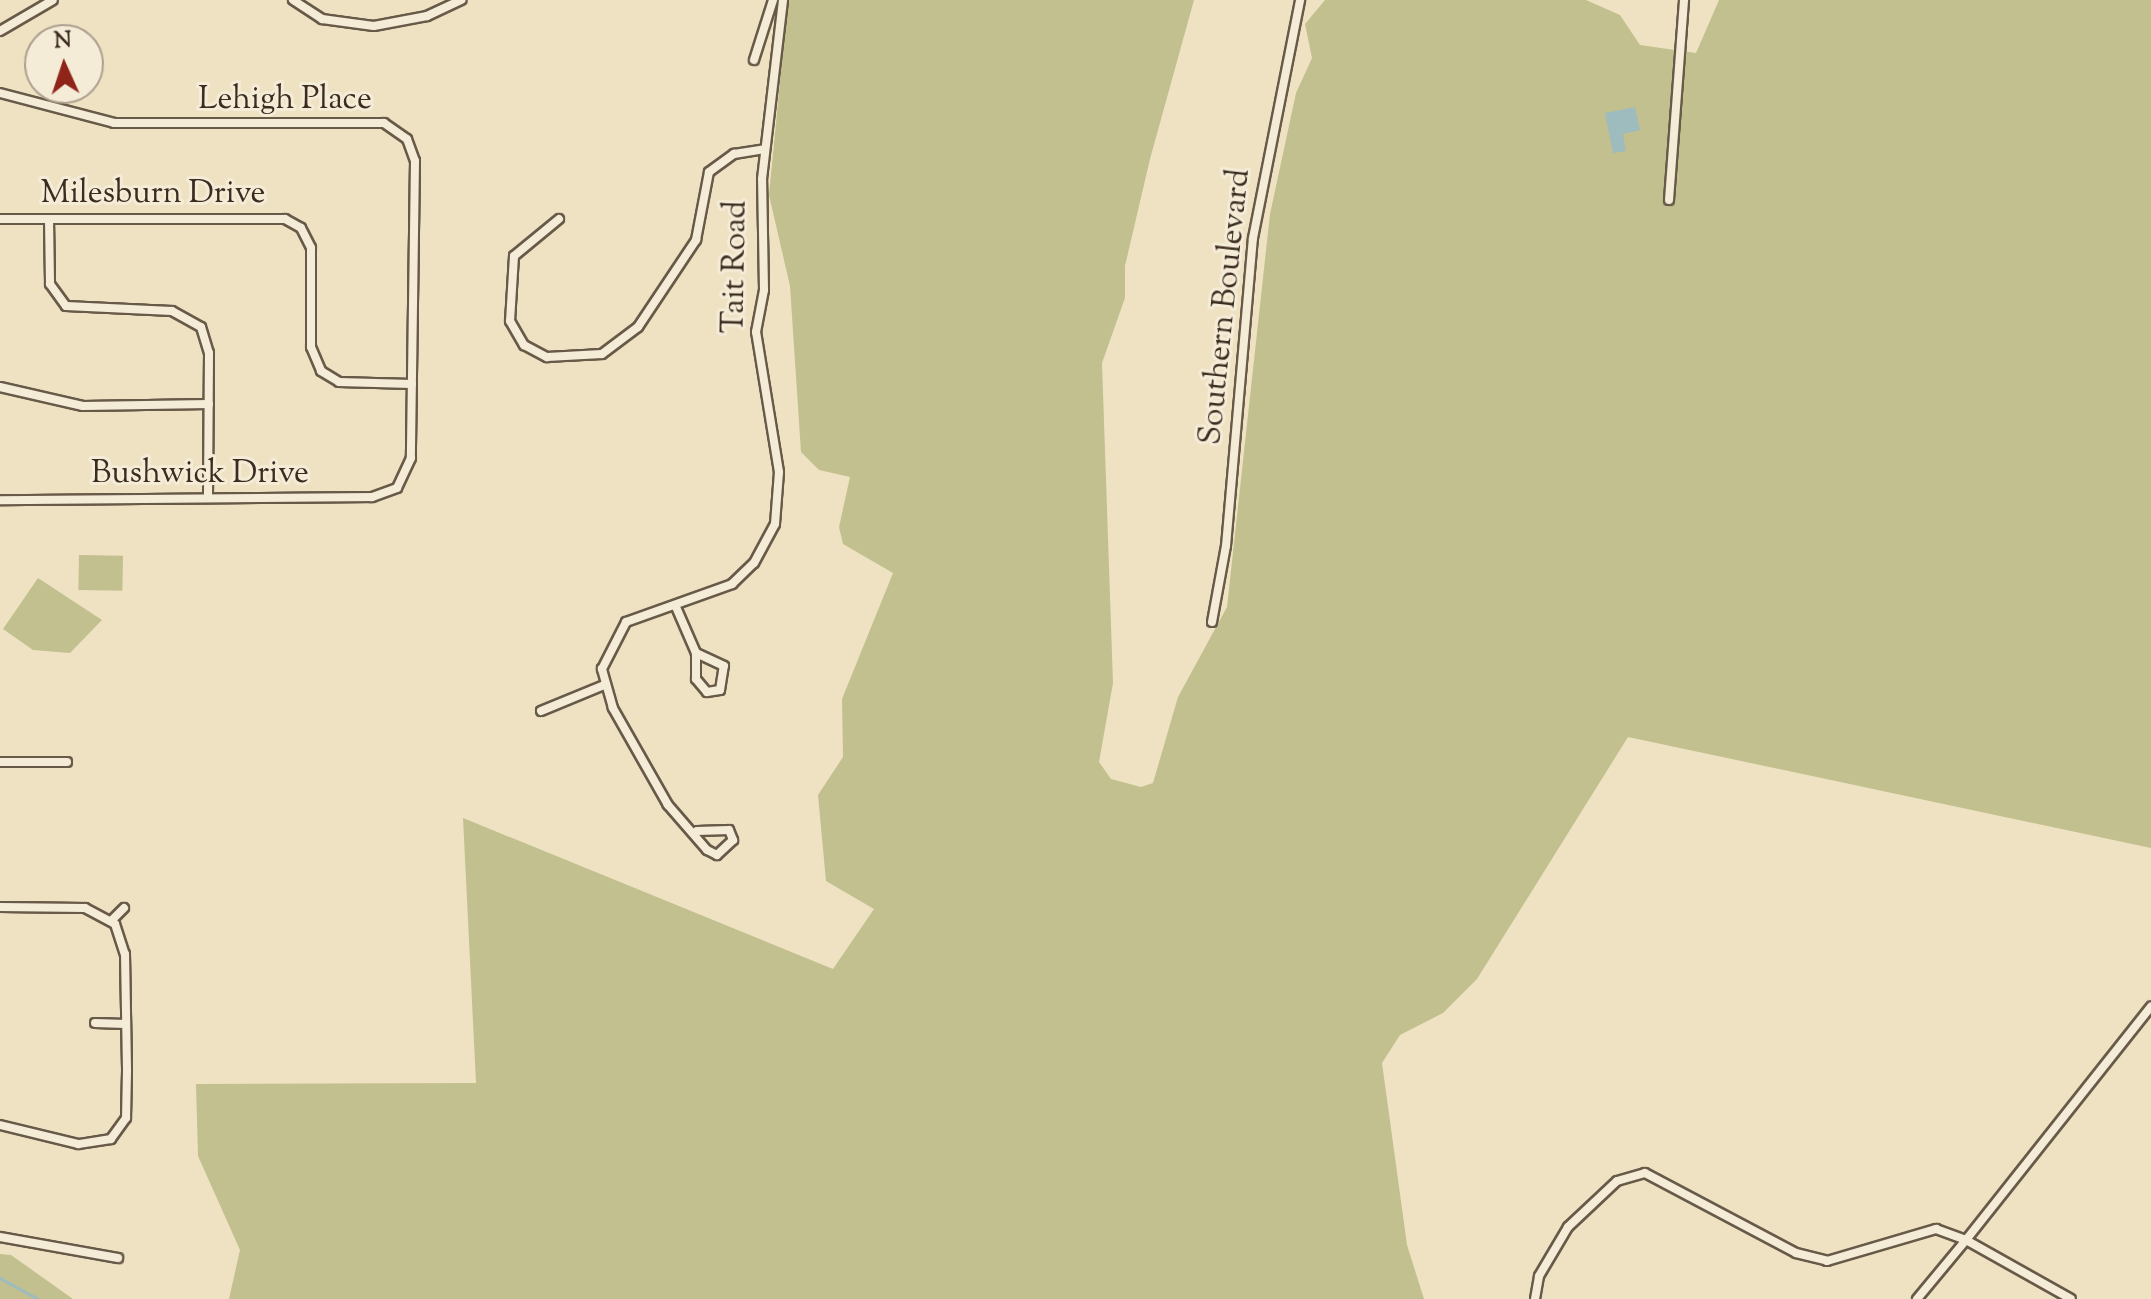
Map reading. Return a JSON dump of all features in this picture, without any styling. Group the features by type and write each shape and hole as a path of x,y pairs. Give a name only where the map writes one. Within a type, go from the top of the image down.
{"street":[{"path":"0,31 53,0"},
{"path":"293,0 322,19 374,26 427,16 461,0"},
{"path":"754,60 773,0"},
{"name":"Tait Road","path":"604,685 604,658 617,631 645,611 704,599 754,563 779,508 756,341 765,149 783,0"},
{"name":"Southern Boulevard","path":"1212,622 1226,546 1253,238 1300,0"},
{"path":"1669,200 1684,0"},
{"name":"Lehigh Place","path":"0,93 114,123 374,122 396,128 415,161 411,458 397,488"},
{"path":"559,219 514,256 510,321 524,345 547,357 602,354 638,327 696,240 709,172 734,154 765,149"},
{"name":"Milesburn Drive","path":"0,219 259,217 295,223 311,248 317,365 339,382 412,384"},
{"path":"49,219 56,296 82,312 172,311 194,319 208,343 208,498"},
{"path":"0,387 83,406 209,404"},
{"name":"Bushwick Drive","path":"0,500 372,497 397,488"},
{"path":"676,607 696,653 696,679 707,692 720,690 724,666 696,653"},
{"path":"541,711 604,685 668,805 697,831"},
{"path":"0,762 67,762"},
{"path":"0,907 85,908 112,920 124,941 127,1108 118,1135 87,1145 0,1125"},
{"path":"112,920 124,908"},
{"path":"1917,1299 2151,1007"},
{"path":"95,1023 126,1024"},
{"path":"1535,1299 1539,1276 1568,1227 1617,1181 1645,1173 1796,1253 1827,1261 1936,1229 1966,1240 2071,1299"},
{"path":"0,1237 118,1258"}],"shaded area":[{"path":"788,0 1194,0 1150,159 1125,266 1125,298 1102,363 1113,683 1099,762 1111,779 1141,787 1153,783 1178,697 1227,607 1270,214 1296,93 1312,58 1305,24 1325,0 1586,0 1620,15 1640,45 1696,53 1719,0 2151,0 2151,848 1628,737 1477,979 1443,1013 1400,1035 1382,1063 1407,1245 1424,1299 229,1299 240,1250 198,1156 196,1084 476,1083 463,818 833,969 874,909 826,881 818,795 843,757 842,699 893,573 843,544 839,527 850,477 819,470 801,452 790,286 769,195"},
{"path":"79,555 123,556 122,591 78,590"},
{"path":"38,578 102,620 70,653 33,650 3,629"},
{"path":"0,1254 11,1255 73,1299 0,1299"}],"water":[{"path":"1635,107 1640,130 1623,134 1626,151 1613,153 1605,113"}],"waterway":[{"path":"0,1278 38,1299"}]}
